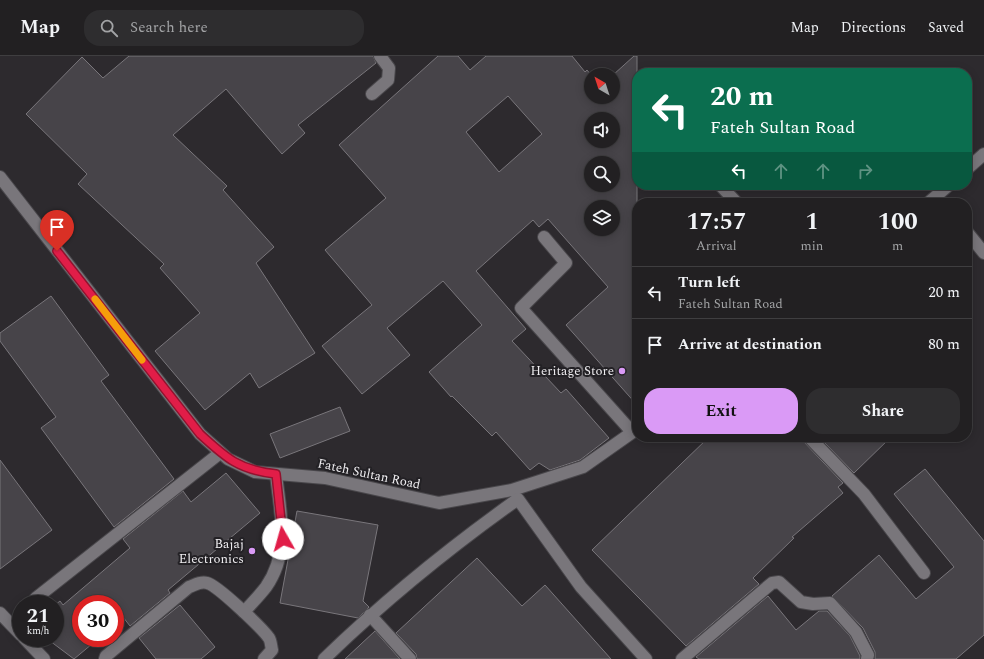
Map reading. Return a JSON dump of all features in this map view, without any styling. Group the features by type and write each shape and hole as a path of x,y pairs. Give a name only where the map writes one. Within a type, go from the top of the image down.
{"street":[{"path":"372,94 388,80 389,68 380,56"},
{"path":"972,165 984,154"},
{"name":"Fateh Sultan Road","path":"0,177 200,434 228,459 255,472 325,478 439,503 515,495 583,467 632,432"},
{"path":"725,190 732,198"},
{"path":"544,236 566,263 521,308 632,429"},
{"path":"972,238 984,253"},
{"path":"814,442 864,494 924,573"},
{"path":"40,595 220,453"},
{"path":"244,612 266,586 279,558 283,539 276,474"},
{"path":"324,659 370,615 515,495 581,588 646,659"},
{"path":"105,659 106,656 189,587 200,582 208,583 244,612 270,640 272,650 264,659"},
{"path":"682,659 772,583 779,582 801,602 813,604 830,603 856,632 868,655 867,659"},
{"path":"0,613 12,626"},
{"path":"370,615 410,659"},
{"path":"33,647 44,659"}],"building":[{"path":"129,56 373,56 376,63 298,125 305,133 282,154 226,89 173,135 227,186 223,190 274,247 256,263 315,353 259,388 250,373 205,410 155,351 200,313 160,268 164,264 78,184 87,174 26,114 82,57 103,78"},
{"path":"438,56 458,56 470,70 486,56 572,56 584,71 584,104 620,104 620,69 634,56 637,56 637,68 632,68 632,190 637,190 637,198 632,198 632,399 566,325 608,287 548,219 539,227 533,220 476,271 526,329 512,341 561,393 566,389 609,438 580,460 550,470 539,463 530,470 496,432 492,436 452,396 451,397 429,372 482,325 443,281 387,328 410,355 362,394 322,346 372,305 325,250 386,198 339,145","holes":["508,96 542,134 499,172 466,132"]},
{"path":"51,296 109,375 101,381 174,479 114,527 41,428 56,417 0,341 0,333"},
{"path":"340,407 350,431 280,458 270,434"},
{"path":"704,442 804,442 843,483 838,487 843,493 792,537 794,538 753,578 759,584 686,646 592,550"},
{"path":"824,442 886,442 854,473"},
{"path":"0,460 52,530 0,569"},
{"path":"925,469 984,541 984,635 956,659 875,659 875,652 863,628 832,596 879,555 916,599 954,567 894,494"},
{"path":"226,473 260,513 168,590 170,593 130,626 124,618 124,595 75,595 130,548 123,539 183,491 191,502"},
{"path":"297,511 378,525 363,601 369,607 358,618 280,603"},
{"path":"477,558 522,606 545,585 611,659 417,659 416,654 396,633"},
{"path":"768,596 796,630 819,611 827,611 850,636 860,659 699,659 696,657"},
{"path":"72,597 72,647 88,647 74,659 58,647 64,647 64,604"},
{"path":"180,605 215,647 201,659 156,659 139,638"},
{"path":"375,631 400,659 345,659"}],"slow traffic":[{"path":"95,299 142,360"}],"place":[{"name":"Heritage Store","path":"622,371"},
{"name":"Bajaj Electronics","path":"252,551"}],"route":[{"path":"57,251 200,434 228,459 255,472 276,474 283,539"}]}
